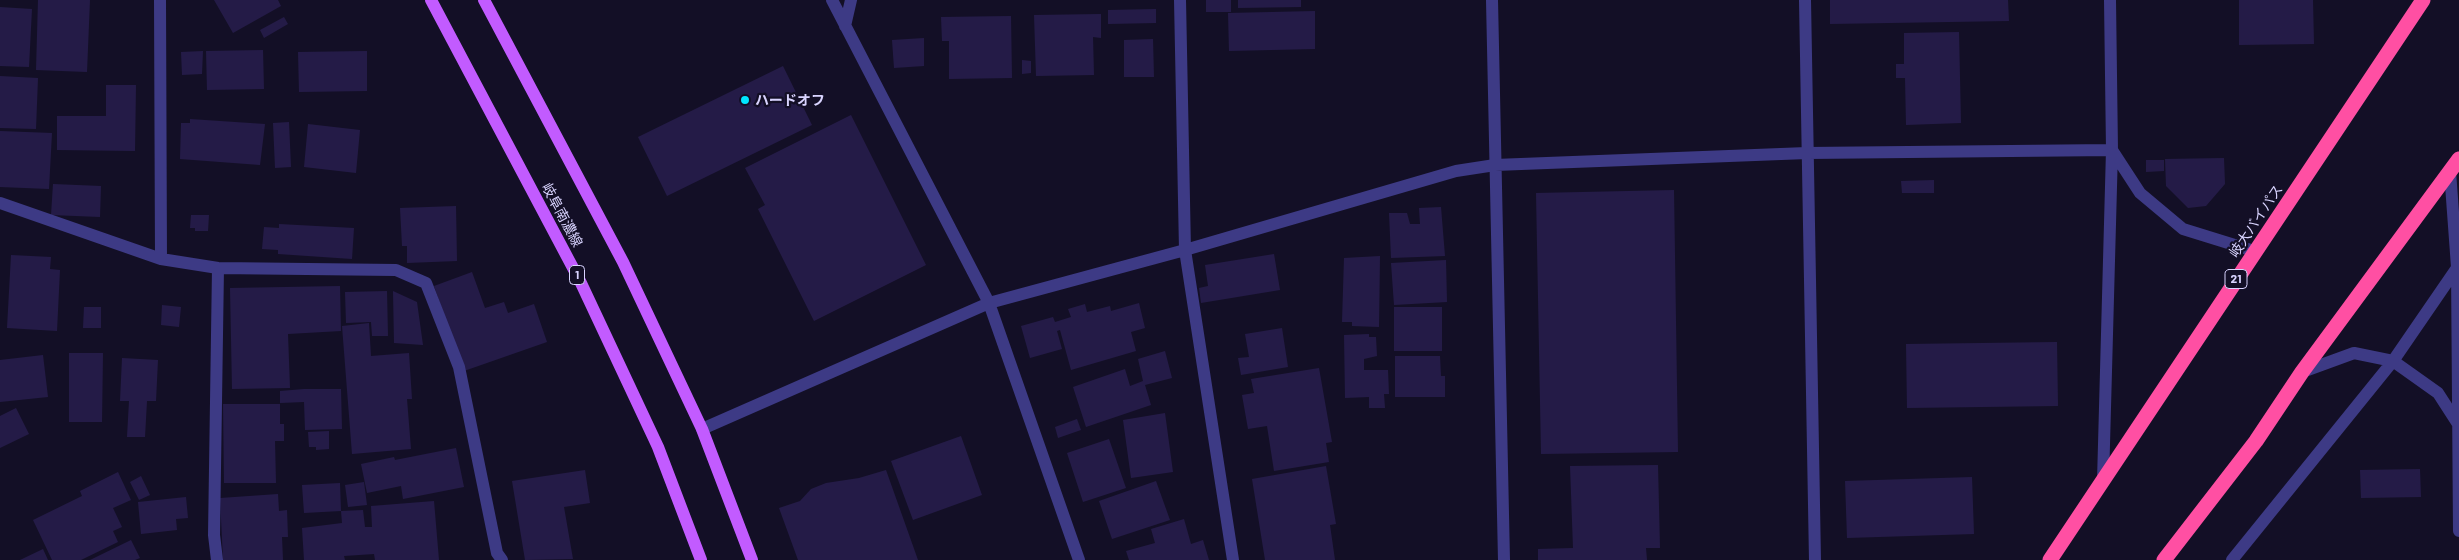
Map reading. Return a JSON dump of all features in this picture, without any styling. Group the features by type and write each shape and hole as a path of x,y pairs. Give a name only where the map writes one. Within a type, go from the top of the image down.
{"highway":[{"name":"岐大バイパス","path":"2050,560 2254,251 2423,0"},
{"path":"2164,560 2256,441 2302,372 2459,159"}],"main road":[{"name":"岐阜南濃線","path":"431,0 581,283 658,447 701,560"},
{"path":"484,0 623,262 702,429 752,560"}],"street":[{"path":"160,0 161,259"},
{"path":"832,0 989,303 1079,560"},
{"path":"845,26 851,0"},
{"path":"1180,0 1185,250 1233,560"},
{"path":"1492,0 1504,560"},
{"path":"1805,0 1815,560"},
{"path":"2103,481 2112,150 2110,0"},
{"path":"702,429 989,303 1185,250 1456,171 1495,165 1807,153 2112,150"},
{"path":"2112,150 2140,193 2183,229 2254,251"},
{"path":"2450,171 2458,266 2459,531"},
{"path":"0,203 161,259 218,268 396,270 426,283 459,366 497,553 502,560"},
{"path":"2232,560 2393,361 2458,266"},
{"path":"217,560 214,535 218,268"},
{"path":"2302,372 2354,354 2393,361 2438,394 2458,424"}],"building":[{"path":"38,0 90,0 87,72 36,70"},
{"path":"214,0 278,0 281,6 233,33"},
{"path":"1206,0 1231,0 1231,12 1206,12"},
{"path":"1238,0 1301,0 1301,7 1238,8"},
{"path":"1830,0 2008,0 2009,21 1830,24"},
{"path":"2239,0 2313,0 2314,44 2239,45"},
{"path":"0,7 32,9 29,67 0,66"},
{"path":"1156,9 1156,23 1108,24 1108,10"},
{"path":"1315,11 1315,49 1229,51 1228,13"},
{"path":"1101,14 1101,38 1093,37 1094,75 1036,76 1034,15"},
{"path":"1011,16 1012,78 949,79 949,41 942,41 941,17"},
{"path":"284,17 288,24 264,38 260,30"},
{"path":"1959,32 1961,123 1906,125 1905,78 1896,78 1896,64 1904,64 1904,33"},
{"path":"924,38 924,66 894,68 892,40"},
{"path":"1153,39 1154,77 1124,77 1124,40"},
{"path":"263,50 264,89 207,90 206,51"},
{"path":"203,51 202,74 182,75 181,52"},
{"path":"367,51 367,91 299,92 298,52"},
{"path":"1022,60 1031,61 1031,73 1022,74"},
{"path":"783,66 812,125 667,196 638,137"},
{"path":"0,76 38,78 36,129 0,128"},
{"path":"106,85 136,85 135,151 57,150 57,116 106,116"},
{"path":"851,115 926,265 814,321 758,209 765,205 745,168"},
{"path":"190,119 265,124 260,165 180,159 181,123 190,123"},
{"path":"289,122 291,167 275,168 273,123"},
{"path":"308,124 360,130 356,173 304,167"},
{"path":"0,131 52,133 49,189 0,187"},
{"path":"2224,158 2225,184 2206,206 2188,208 2166,186 2165,159"},
{"path":"2146,160 2164,160 2164,171 2146,172"},
{"path":"1934,180 1934,193 1902,193 1901,181"},
{"path":"53,184 101,186 100,217 51,215"},
{"path":"1674,190 1678,452 1541,454 1536,193"},
{"path":"456,206 457,261 407,263 407,246 402,246 400,208"},
{"path":"1441,207 1445,256 1391,258 1389,213 1407,213 1410,224 1420,224 1419,208"},
{"path":"191,215 209,215 208,231 195,231 195,228 190,228"},
{"path":"279,224 354,228 352,259 278,254 278,250 262,249 264,227 279,228"},
{"path":"1274,254 1280,290 1201,303 1199,288 1208,286 1205,265"},
{"path":"11,255 51,257 50,269 60,270 57,331 7,328"},
{"path":"1380,256 1379,327 1352,326 1352,322 1342,322 1344,258"},
{"path":"1446,260 1447,302 1394,305 1391,263"},
{"path":"472,272 485,308 504,302 508,313 534,304 547,342 464,371 434,286"},
{"path":"340,286 341,331 288,334 290,388 232,389 230,288"},
{"path":"387,291 388,336 372,336 371,322 346,323 345,292"},
{"path":"393,291 417,302 423,345 394,343"},
{"path":"1139,303 1145,328 1131,332 1136,351 1071,370 1060,330 1057,331 1062,349 1030,358 1021,326 1053,317 1055,322 1071,317 1068,309 1085,304 1087,312 1110,306 1111,311"},
{"path":"162,305 181,307 179,327 161,325"},
{"path":"84,307 101,307 101,328 83,328"},
{"path":"1394,307 1442,307 1442,351 1394,351"},
{"path":"369,323 371,356 409,353 412,399 407,399 411,449 352,454 342,326"},
{"path":"1282,328 1288,367 1241,375 1238,358 1249,357 1245,334"},
{"path":"1369,334 1369,337 1376,337 1377,356 1364,359 1364,370 1388,370 1389,394 1384,394 1385,408 1369,408 1369,397 1345,398 1344,335"},
{"path":"2057,342 2058,406 1907,408 1906,344"},
{"path":"1165,351 1172,378 1145,385 1151,405 1086,427 1073,387 1125,369 1130,386 1143,381 1138,359"},
{"path":"69,353 103,353 102,422 69,422"},
{"path":"43,355 48,397 0,402 0,360"},
{"path":"1395,356 1440,356 1441,376 1445,376 1445,397 1395,397"},
{"path":"122,358 158,360 156,401 147,401 145,437 127,437 129,401 120,401"},
{"path":"1319,368 1332,442 1326,443 1329,462 1274,471 1267,426 1248,429 1242,395 1254,393 1251,379"},
{"path":"341,389 342,429 305,430 304,402 280,403 280,391"},
{"path":"223,404 280,404 280,424 284,424 284,441 275,441 276,483 224,483"},
{"path":"16,408 29,434 0,448 0,416"},
{"path":"1165,413 1173,472 1131,478 1123,420"},
{"path":"1077,419 1081,430 1058,438 1055,427"},
{"path":"329,431 329,449 316,450 316,447 309,447 308,432"},
{"path":"961,436 982,495 913,520 891,461"},
{"path":"1109,439 1126,488 1083,502 1067,453"},
{"path":"456,448 464,487 403,499 401,486 367,493 361,464 394,457 395,460"},
{"path":"1658,465 1660,548 1646,548 1647,560 1538,560 1538,549 1573,548 1570,466"},
{"path":"1326,466 1336,524 1330,525 1335,560 1265,560 1252,479"},
{"path":"2420,469 2421,497 2361,498 2360,470"},
{"path":"585,470 590,503 564,507 573,559 525,560 512,481"},
{"path":"886,470 918,560 798,560 779,508 800,501 811,489 826,483 859,478"},
{"path":"118,472 131,500 113,508 122,527 113,531 118,542 81,560 52,560 33,520 82,496 80,491"},
{"path":"141,476 150,495 139,500 130,482"},
{"path":"1972,477 1974,534 1847,538 1845,481"},
{"path":"1156,481 1170,520 1112,539 1099,501"},
{"path":"364,482 367,505 348,507 345,485"},
{"path":"340,483 341,511 304,513 302,485"},
{"path":"278,494 279,511 287,510 288,537 282,537 283,560 223,560 220,498"},
{"path":"186,497 188,518 176,519 177,530 141,534 138,502"},
{"path":"434,501 439,560 375,560 374,554 344,556 345,560 304,560 302,528 342,523 341,511 363,510 365,527 372,527 371,506"},
{"path":"1184,519 1191,544 1203,540 1209,560 1129,560 1126,551 1155,543 1151,529"},
{"path":"131,540 140,558 135,560 90,560"},
{"path":"43,549 48,560 20,560"}],"place":[{"name":"ハードオフ","path":"745,100"}]}
